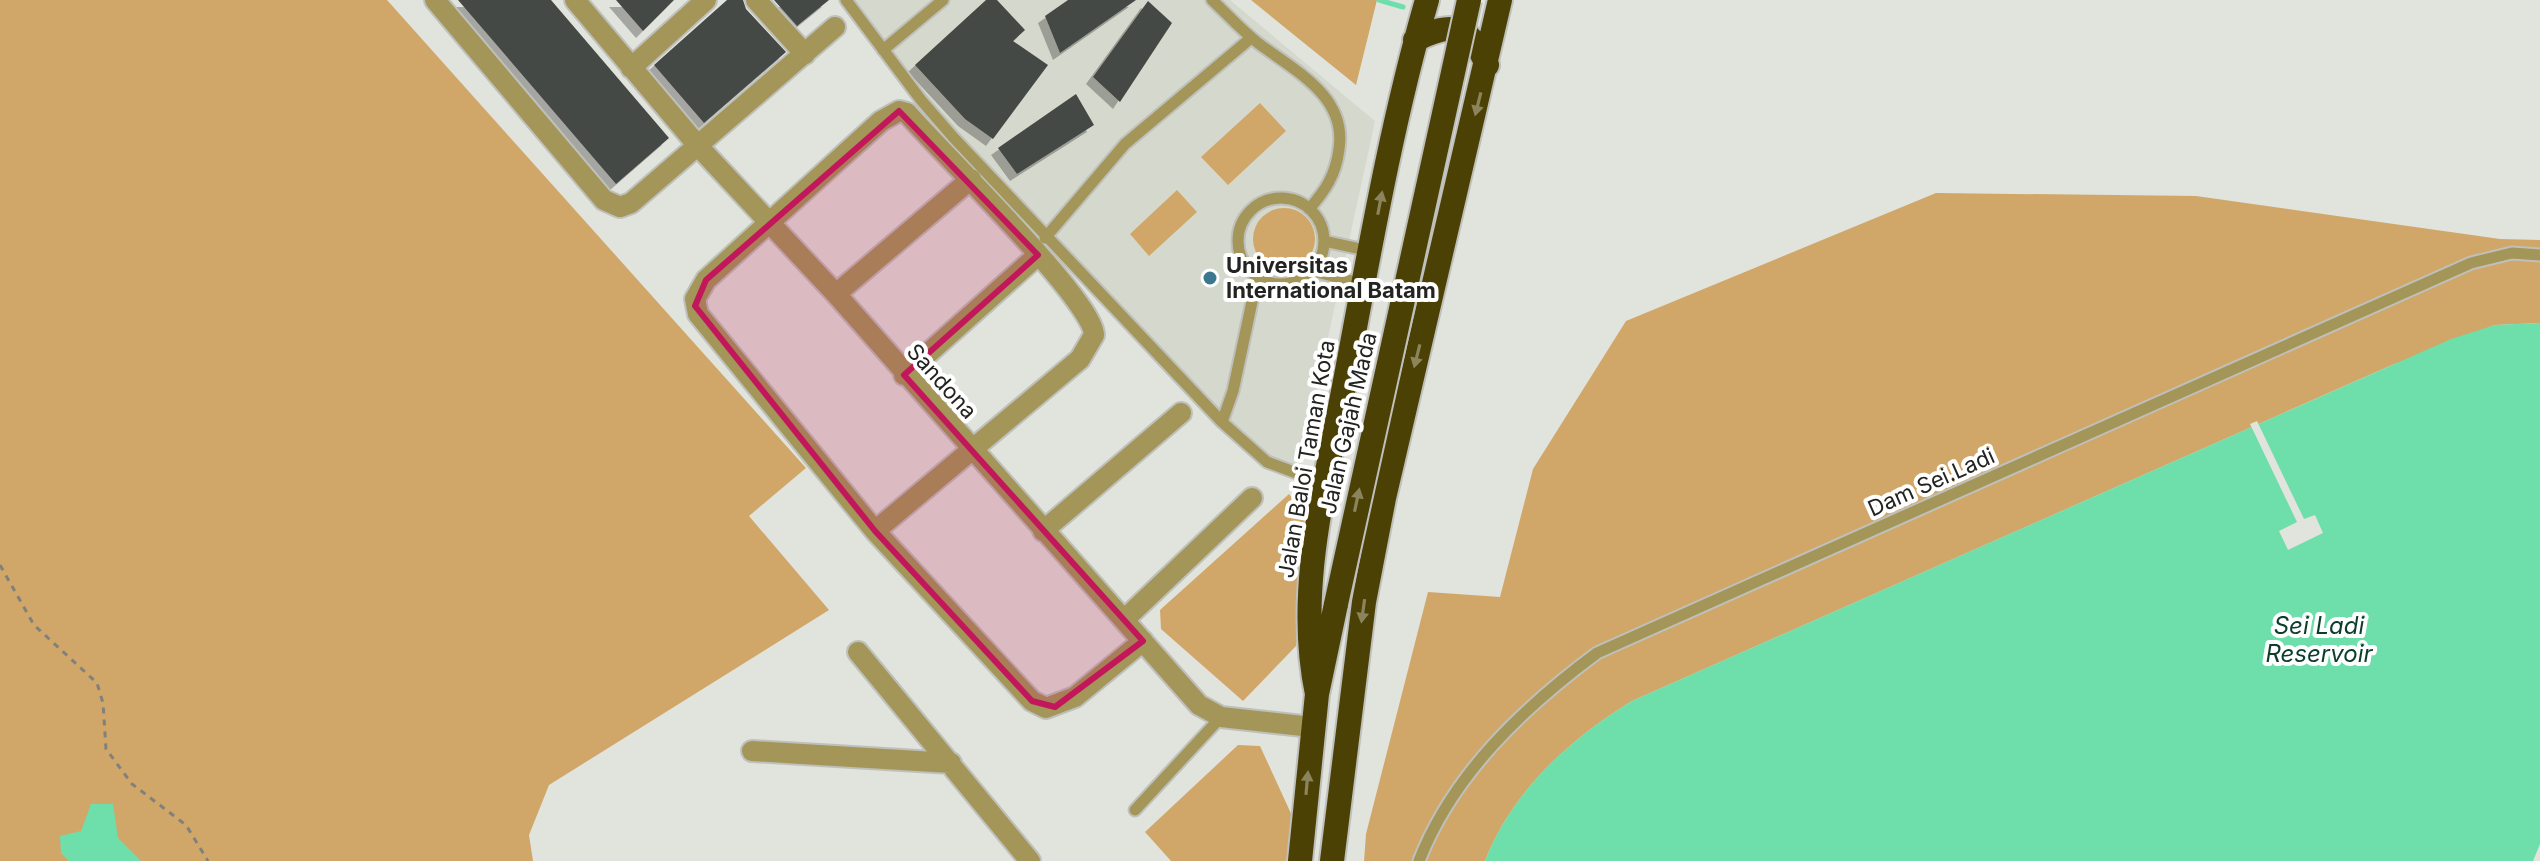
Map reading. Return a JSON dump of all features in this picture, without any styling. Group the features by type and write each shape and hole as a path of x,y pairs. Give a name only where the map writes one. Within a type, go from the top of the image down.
{"highway":[{"name":"Jalan Baloi Taman Kota","path":"1317,694 1308,627 1314,545 1363,284 1415,40 1427,0"},
{"name":"Jalan Gajah Mada","path":"1300,861 1317,694 1469,0"},
{"path":"1332,861 1364,602 1384,498 1500,0"},
{"path":"1415,40 1440,28 1456,29 1480,48 1487,65"}],"street":[{"path":"435,0 611,206 631,203 835,27"},
{"name":"Sandona","path":"575,0 767,225 836,294 904,375 1199,705 1221,717 1312,727"},
{"path":"631,68 706,0"},
{"path":"756,0 805,54"},
{"path":"875,531 1080,359 1093,342 1094,327 1042,247 907,113 899,111 881,121 706,280 698,290 695,306 875,531 1032,701 1046,708 1075,697 1143,641"},
{"path":"836,294 971,179"},
{"path":"904,375 1042,247"},
{"path":"1043,531 1181,413"},
{"path":"1125,619 1252,498"},
{"path":"858,652 1030,861"},
{"path":"752,751 951,763"}],"lane":[{"path":"865,0 849,5 921,100 1042,247 1267,462 1326,484"},
{"path":"883,50 943,0"},
{"path":"1212,0 1251,38 1328,97 1339,117 1341,136 1337,168 1325,192 1309,209"},
{"path":"1042,247 1125,144 1251,38"},
{"path":"1283,198 1309,209 1317,218 1324,241 1321,257 1313,271 1286,284 1257,278 1247,268 1237,242 1246,215 1256,206 1283,198"},
{"path":"1324,241 1370,251"},
{"name":"Dam Sei.Ladi","path":"1419,861 1427,840 1457,792 1495,741 1541,694 1597,653 2471,263 2512,253 2540,255"},
{"path":"1313,271 1363,284"},
{"path":"1222,422 1233,391 1257,278"},
{"path":"1135,810 1221,717"}],"path":[{"path":"0,565 34,625 97,683 103,703 106,749 132,784 186,825 208,861"}],"highlighted area":[{"path":"899,111 1038,255 904,375 1143,641 1055,707 1032,701 875,531 695,306 706,280"}],"shaded area":[{"path":"0,0 387,0 806,468 749,516 829,610 549,785 529,835 533,861 0,861"},
{"name":"Universitas International Batam","path":"838,0 1230,0 1375,121 1298,475 1275,471 1258,462 1142,343 931,119"},
{"path":"1251,0 1377,0 1356,85"},
{"path":"1260,103 1286,131 1228,185 1201,157"},
{"path":"1177,190 1197,212 1149,256 1130,234"},
{"path":"1936,193 2196,196 2500,239 2540,240 2540,323 2495,325 2392,365 1632,701 1587,732 1545,769 1511,812 1485,861 1364,861 1366,834 1428,592 1500,597 1533,469 1626,321"},
{"path":"1284,208 1306,217 1315,239 1306,261 1284,270 1262,261 1253,239 1262,217"},
{"path":"1289,494 1311,520 1296,646 1243,701 1161,629 1160,610"},
{"path":"1238,745 1260,746 1294,820 1296,861 1171,861 1145,832"}],"water":[{"name":"Sei Ladi Reservoir","path":"2540,323 2540,844 2533,861 1485,861 1511,812 1545,769 1587,732 1632,701 2451,339 2495,325"},
{"path":"91,804 113,804 118,838 141,861 69,861 61,853 60,836 81,831"}],"pier":[{"path":"2257,421 2304,519 2315,515 2323,533 2288,550 2279,531 2297,522 2250,424"}],"building":[{"path":"458,0 551,0 669,138 616,184"},
{"path":"616,0 674,0 643,31"},
{"path":"727,0 743,0 746,9 786,52 704,123 654,65"},
{"path":"774,0 829,0 797,26"},
{"path":"986,0 997,0 1025,30 1013,41 1048,65 993,139 965,119 915,65"},
{"path":"1068,0 1136,0 1060,53 1045,16"},
{"path":"1148,1 1172,23 1120,102 1093,77"},
{"path":"1076,94 1094,125 1017,174 998,148"}],"waterway":[{"path":"1379,0 1403,7"}],"place":[{"name":"Universitas International Batam","path":"1210,278"}]}
